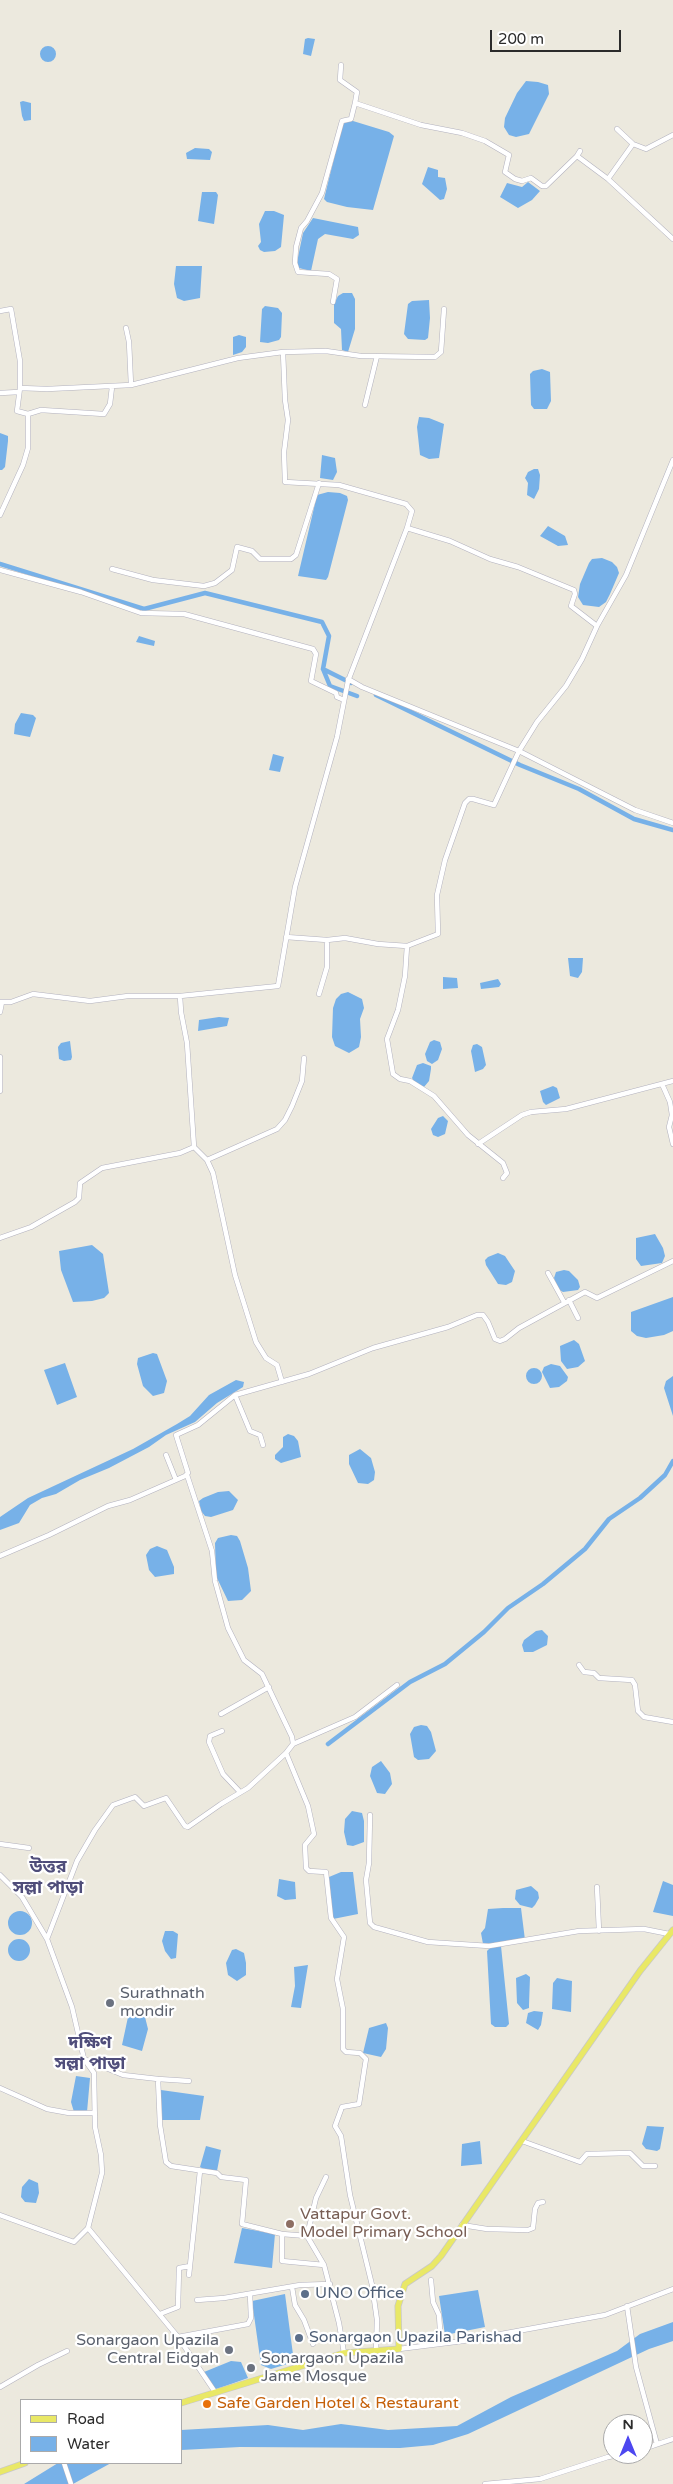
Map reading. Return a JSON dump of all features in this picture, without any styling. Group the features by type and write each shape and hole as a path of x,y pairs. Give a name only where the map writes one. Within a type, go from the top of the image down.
{"main road":[{"path":"182,2403 344,2354 399,2349 398,2306 405,2284 432,2266 522,2141 640,1971 671,1932"},
{"path":"0,2472 22,2464"}],"street":[{"path":"333,302 337,279 329,274 298,272 295,263 298,233 322,193 342,121 350,119 355,103 357,92 340,80 341,66"},
{"path":"355,103 421,125 462,133 485,141 508,155 505,172 508,176 522,181 531,178 542,186 546,186 578,154 673,239"},
{"path":"617,129 633,144 646,149 673,135"},
{"path":"608,180 633,144"},
{"path":"0,311 11,309 20,361 20,390 17,411 28,414 41,410 104,414 110,404 112,387"},
{"path":"0,393 20,390 131,385 238,358 283,352 326,351 415,358 439,355 444,309"},
{"path":"126,328 129,342 131,385"},
{"path":"0,1012 1,1002 11,1002 33,994 90,1001 128,996 180,996 278,986 295,887 337,737 348,680 412,511 406,504 339,485 285,482 284,452 288,420 285,400 283,352"},
{"path":"365,405 377,356"},
{"path":"0,514 23,465 28,448 28,414"},
{"path":"286,937 327,940 345,938 378,944 407,946 438,934 437,895 445,860 465,803 469,799 473,799 494,805 518,753 537,722 566,686 582,659 596,626 626,576 673,460"},
{"path":"112,569 153,580 204,586 215,582 232,570 237,547 252,551 260,559 291,559 296,555 319,483"},
{"path":"407,528 450,541 490,559 518,567 574,590 575,594 570,606 596,626"},
{"path":"0,570 81,592 141,613 184,614 313,649 316,654 311,681 336,693 337,698 344,699"},
{"path":"348,680 518,753 636,810 673,823"},
{"path":"319,994 327,967 327,940"},
{"path":"407,946 405,976 398,1010 388,1039 394,1074 400,1080 410,1081 434,1096 456,1124 503,1163 507,1173 503,1178"},
{"path":"180,996 181,1012 188,1042 194,1147 207,1160 213,1174 235,1275 256,1342 266,1358 277,1365 282,1382"},
{"path":"0,1057 2,1080 0,1091"},
{"path":"207,1160 269,1133 281,1124 292,1106 302,1081 304,1058"},
{"path":"478,1144 522,1115 531,1112 566,1109 673,1081"},
{"path":"662,1084 670,1102 672,1115 669,1127 673,1144"},
{"path":"0,1238 31,1227 75,1202 79,1198 80,1183 102,1168 180,1153 194,1147"},
{"path":"293,1744 285,1722 262,1674 244,1660 238,1652 228,1628 215,1581 212,1551 176,1435 198,1425 235,1395 309,1374 373,1348 438,1330 477,1315 483,1315 495,1339 500,1341 566,1301 585,1292 597,1298 673,1261"},
{"path":"548,1273 578,1318"},
{"path":"235,1395 250,1432 260,1435 263,1445"},
{"path":"166,1455 176,1480"},
{"path":"0,1556 102,1509 130,1500 187,1475"},
{"path":"579,1665 584,1672 594,1674 599,1678 632,1680 636,1685 638,1711 644,1717 673,1722"},
{"path":"47,1939 78,1861 95,1830 113,1804 135,1797 144,1806 166,1798 185,1826 188,1827 260,1779 286,1754 293,1744 355,1716 397,1685"},
{"path":"221,1714 269,1688"},
{"path":"222,1731 210,1736 209,1742 223,1774 240,1792"},
{"path":"286,1754 308,1806 314,1834 304,1848 306,1868 309,1871 326,1872 331,1918 344,1937 337,1979 343,2009 343,2049 346,2052 360,2053 366,2059 359,2104 342,2107 335,2123 341,2136 350,2195 372,2285 377,2320 376,2351"},
{"path":"370,1815 369,1863 366,1880 370,1923 374,1927 428,1942 489,1946 579,1931 644,1929 671,1932"},
{"path":"0,1844 28,1848"},
{"path":"0,1874 22,1897 56,1958 72,2007 84,2060 95,2078 94,2113 102,2173 88,2228 74,2242 0,2215"},
{"path":"597,1887 599,1931"},
{"path":"84,2060 123,2075 189,2081"},
{"path":"158,2079 160,2125 166,2162 171,2166 217,2173 220,2177 246,2180 242,2224 282,2234 307,2236"},
{"path":"0,2088 48,2109 69,2113 94,2113"},
{"path":"522,2141 576,2161 582,2161 587,2154 630,2153 643,2166 655,2166"},
{"path":"189,2275 200,2171"},
{"path":"326,2177 316,2198 307,2236 324,2265 330,2284 344,2354"},
{"path":"462,2225 487,2229 528,2230 533,2228 535,2209 538,2203 543,2202"},
{"path":"88,2228 178,2337 215,2392"},
{"path":"282,2234 282,2261 324,2265"},
{"path":"159,2314 178,2307 180,2268 190,2266"},
{"path":"431,2280 433,2302 439,2315 441,2344"},
{"path":"197,2300 292,2287 330,2284"},
{"path":"292,2287 294,2304 304,2320 314,2344"},
{"path":"399,2349 441,2344 605,2315 673,2289"},
{"path":"178,2337 248,2324 251,2318 250,2294"},
{"path":"627,2306 636,2368 657,2444"},
{"path":"0,2387 66,2351"},
{"path":"653,2445 673,2439"},
{"path":"484,2484 540,2479 603,2459"},
{"path":"64,2464 72,2484"}],"water":[{"path":"305,39 315,39 311,56 303,54"},
{"path":"48,46 56,54 48,62 40,54"},
{"path":"526,81 548,85 549,94 529,134 516,137 509,135 504,127 505,118 517,93"},
{"path":"20,102 31,103 31,120 24,121"},
{"path":"346,121 353,121 389,132 394,136 373,210 347,207 327,202 324,199 342,126"},
{"path":"195,148 209,149 212,152 210,160 187,159 186,153"},
{"path":"428,167 438,170 438,177 445,178 447,189 444,199 440,200 422,184"},
{"path":"528,182 540,191 532,200 518,208 500,197 507,183 522,187"},
{"path":"202,192 216,192 218,195 214,224 198,221"},
{"path":"265,211 274,211 284,215 281,247 275,251 264,252 258,246 261,242 259,224"},
{"path":"313,218 358,227 359,235 353,239 325,234 318,239 311,271 299,268 297,262 303,233"},
{"path":"176,266 202,266 200,298 184,301 177,298 174,284"},
{"path":"343,293 352,293 355,299 355,329 348,352 342,350 341,329 334,323 334,304 338,296"},
{"path":"429,300 428,338 425,340 408,339 404,334 408,304 412,301"},
{"path":"265,306 278,308 282,313 281,337 279,340 268,343 260,342 262,309"},
{"path":"239,335 246,337 246,347 242,352 233,355 233,337"},
{"path":"542,369 550,372 551,401 547,409 534,409 531,405 530,374 533,371"},
{"path":"419,417 429,418 444,424 439,458 429,459 420,455 417,427"},
{"path":"0,433 8,436 5,467 2,470 0,470"},
{"path":"322,455 335,458 337,472 333,480 320,478"},
{"path":"538,469 540,475 539,489 534,499 527,495 528,483 525,478 528,472"},
{"path":"328,492 340,493 347,496 348,500 328,577 326,580 298,576 317,495"},
{"path":"548,526 565,536 568,545 558,546 540,536"},
{"path":"602,558 612,562 617,567 619,573 606,602 599,607 583,605 578,597 580,584 592,559"},
{"path":"139,636 155,641 154,646 136,642"},
{"path":"21,713 33,715 36,718 30,737 14,734 15,724"},
{"path":"273,754 284,757 280,772 269,770"},
{"path":"568,958 583,958 582,972 578,978 570,976"},
{"path":"443,977 457,978 458,988 443,989"},
{"path":"498,979 501,984 499,987 481,989 480,983"},
{"path":"348,992 362,999 364,1008 360,1019 361,1037 359,1047 349,1053 335,1046 332,1037 333,1008 336,999 341,994"},
{"path":"219,1017 229,1018 227,1026 198,1031 199,1020"},
{"path":"434,1040 440,1042 442,1049 438,1060 432,1064 427,1061 425,1054 430,1042"},
{"path":"70,1041 71,1060 64,1061 59,1059 58,1047 61,1043"},
{"path":"477,1044 482,1047 486,1065 483,1069 475,1072 471,1051 473,1045"},
{"path":"423,1063 431,1066 429,1081 424,1087 415,1083 412,1078 417,1065"},
{"path":"553,1086 557,1088 560,1098 546,1105 543,1102 540,1091"},
{"path":"443,1116 448,1121 445,1134 438,1137 433,1135 431,1129 438,1118"},
{"path":"655,1234 665,1256 662,1263 641,1266 636,1259 636,1238"},
{"path":"92,1245 103,1254 109,1293 104,1298 92,1301 73,1302 61,1270 59,1251"},
{"path":"498,1253 505,1256 515,1271 512,1282 506,1285 498,1284 486,1265 485,1260 488,1257"},
{"path":"569,1271 578,1280 580,1287 578,1290 563,1292 558,1289 554,1278 556,1272"},
{"path":"673,1297 673,1331 664,1335 646,1338 637,1336 631,1331 631,1312"},
{"path":"574,1340 579,1344 585,1361 578,1367 567,1369 561,1361 560,1346"},
{"path":"153,1353 157,1354 167,1381 164,1393 153,1396 143,1386 137,1364 138,1358"},
{"path":"65,1363 77,1397 57,1405 44,1370"},
{"path":"551,1364 560,1366 568,1377 567,1381 559,1387 550,1388 542,1372 544,1367"},
{"path":"534,1368 540,1370 542,1376 540,1382 534,1384 528,1382 526,1376 528,1370"},
{"path":"673,1376 673,1416 664,1388 666,1381"},
{"path":"236,1380 244,1382 243,1387 217,1403 195,1422 166,1435 149,1447 109,1468 80,1480 56,1494 42,1498 30,1505 19,1523 0,1530 0,1517 28,1498 133,1449 190,1416 209,1395"},
{"path":"288,1434 294,1436 298,1441 301,1457 281,1463 275,1459 275,1455 283,1447 283,1437"},
{"path":"360,1449 371,1458 375,1472 374,1480 368,1484 358,1483 349,1464 349,1455"},
{"path":"229,1491 238,1500 233,1510 211,1517 205,1516 201,1511 199,1501 218,1492"},
{"path":"231,1535 237,1536 240,1541 248,1568 251,1591 242,1600 228,1601 216,1576 215,1543 218,1538"},
{"path":"157,1546 167,1550 174,1567 174,1574 155,1577 149,1570 146,1555 150,1549"},
{"path":"542,1630 548,1636 547,1645 533,1652 524,1652 522,1645 524,1640 536,1631"},
{"path":"427,1726 431,1732 436,1751 429,1759 418,1760 414,1757 410,1734 414,1727"},
{"path":"381,1761 390,1773 392,1784 385,1794 377,1793 370,1776 372,1767"},
{"path":"352,1811 362,1813 364,1821 364,1842 353,1846 347,1845 344,1832 345,1819"},
{"path":"341,1872 353,1872 358,1914 333,1919 329,1877"},
{"path":"279,1879 295,1882 296,1899 285,1900 277,1896"},
{"path":"663,1881 673,1885 673,1916 653,1912"},
{"path":"531,1886 538,1892 539,1898 532,1908 520,1905 515,1899 516,1890"},
{"path":"521,1908 525,1940 483,1944 481,1933 485,1928 488,1909"},
{"path":"20,1911 25,1912 31,1918 31,1928 25,1934 20,1935 15,1934 9,1928 8,1923 9,1918 15,1912"},
{"path":"165,1931 173,1931 178,1934 176,1958 171,1959 165,1951 162,1941"},
{"path":"19,1939 27,1942 30,1950 27,1958 19,1961 11,1958 8,1950 11,1942"},
{"path":"501,1946 509,2024 506,2027 495,2027 491,2024 487,1951 491,1947"},
{"path":"236,1949 244,1953 246,1963 246,1975 237,1981 228,1975 226,1963 232,1950"},
{"path":"308,1965 301,2008 291,2007 295,1986 294,1967"},
{"path":"526,1974 530,1977 529,2008 523,2010 517,2003 516,1978"},
{"path":"557,1978 572,1981 571,2012 552,2009 553,1983"},
{"path":"534,2011 543,2012 541,2025 538,2030 526,2023 528,2013"},
{"path":"135,2013 145,2017 148,2029 142,2051 122,2045 128,2017"},
{"path":"386,2023 388,2028 386,2049 381,2057 363,2053 369,2028"},
{"path":"76,2076 90,2078 87,2112 74,2112 71,2102"},
{"path":"161,2090 204,2096 200,2120 161,2120"},
{"path":"647,2126 664,2127 660,2149 657,2151 646,2149 642,2144"},
{"path":"480,2141 482,2164 461,2166 462,2144"},
{"path":"206,2146 221,2150 217,2171 207,2171 200,2167"},
{"path":"29,2179 38,2183 39,2193 36,2203 25,2202 21,2197 22,2187"},
{"path":"242,2228 275,2234 272,2268 234,2263"},
{"path":"478,2290 485,2327 445,2335 439,2296"},
{"path":"285,2294 294,2362 271,2369 261,2365 252,2301"},
{"path":"673,2322 673,2341 649,2349 468,2434 433,2445 400,2448 240,2447 182,2450 182,2430 268,2425 303,2430 341,2424 388,2430 457,2426 511,2397 617,2351 640,2334"},
{"path":"231,2361 241,2362 248,2378 214,2390 204,2372"},
{"path":"56,2464 109,2464 73,2484 24,2484"}],"waterway":[{"path":"0,564 144,609 205,593 322,622 329,636 323,669 330,686 357,696"},
{"path":"323,669 351,683"},
{"path":"376,695 520,765 579,789 634,819 673,830"},
{"path":"328,1744 410,1682 445,1664 484,1632 508,1608 543,1584 585,1549 609,1519 640,1498 665,1475 673,1461"}],"place":[{"name":"Surathnath mondir","path":"110,2003"},
{"name":"Vattapur Govt. Model Primary School","path":"290,2224"},
{"name":"UNO Office","path":"305,2294"},
{"name":"Sonargaon Upazila Parishad","path":"299,2338"},
{"name":"Sonargaon Upazila Central Eidgah","path":"229,2350"},
{"name":"Sonargaon Upazila Jame Mosque","path":"251,2368"},
{"name":"Safe Garden Hotel & Restaurant","path":"207,2404"}],"district":[{"name":"উত্তর সল্লা পাড়া","path":"48,1877"},
{"name":"দক্ষিণ সল্লা পাড়া","path":"90,2053"}]}
